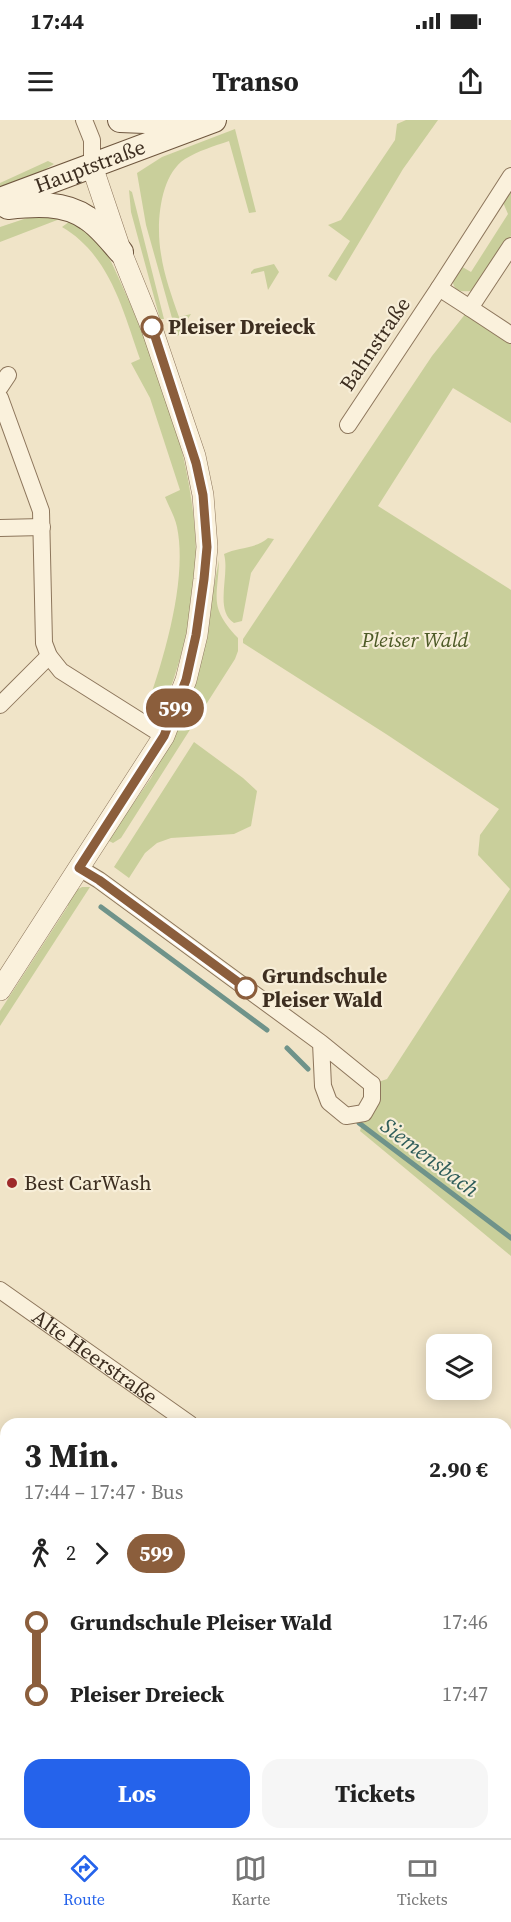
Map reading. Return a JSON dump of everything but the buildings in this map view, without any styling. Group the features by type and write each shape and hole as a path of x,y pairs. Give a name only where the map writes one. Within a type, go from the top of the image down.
{"main road":[{"path":"120,120 170,122 176,120"},
{"name":"Hauptstraße","path":"0,200 214,120"},
{"path":"0,208 38,203 71,210 88,218 121,252"}],"street":[{"path":"0,990 164,736 186,680 196,635 207,547 203,495 191,445 151,326 121,252 92,166 92,140 84,120"},
{"name":"Bahnstraße","path":"348,425 511,176"},
{"path":"470,308 511,246"},
{"name":"Bahnstraße","path":"439,288 511,335"},
{"path":"0,398 41,511 44,643 49,656 61,671 164,736"},
{"path":"0,528 42,527"},
{"path":"0,705 49,656"},
{"path":"79,868 99,880 321,1043"},
{"name":"Alte Heerstraße","path":"0,1290 181,1418"}],"green space":[{"path":"406,120 438,120 403,169 336,281 328,276 350,241 328,225 341,220 395,140 397,124"},
{"path":"235,129 256,212 249,213 229,141 201,151 185,159 176,167 161,202 160,243 168,286 179,317 191,314 182,328 183,333 177,336 146,225 137,173 162,157"},
{"path":"48,161 54,164 34,176 0,189 0,183"},
{"path":"511,186 511,236 476,289 458,290 453,280 459,265 471,272 508,214 502,200"},
{"path":"129,190 132,192 164,319 160,319 131,212"},
{"path":"36,215 65,217 0,242 0,227"},
{"path":"73,219 93,234 100,243 129,301 165,393 190,488 196,570 190,617 179,663 167,696 161,707 151,712 145,712 172,621 179,571 180,548 177,527 165,497 180,490 150,398 131,363 140,359 121,304 103,268 92,253 62,227"},
{"path":"274,264 279,272 268,290 264,271 251,274 251,272 254,269"},
{"name":"Pleiser Wald","path":"470,308 511,335 511,423 453,388 378,506 511,590 511,1256 360,1131 372,1084 387,1079 510,889 478,855 480,835 499,809 243,643 243,639 432,356"},
{"path":"268,538 274,539 251,573 242,621 234,623 225,610 224,554 258,544"},
{"path":"219,560 217,602 222,618 238,638 238,651 121,838 113,843 109,841 110,837 151,778 185,712 198,668"},
{"path":"194,742 257,791 251,826 234,834 171,838 157,843 145,853 129,878 114,867"},
{"path":"82,887 90,887 0,1026 0,1011 68,906 67,899"}],"waterway":[{"name":"Siemensbach","path":"101,907 267,1030"},
{"name":"Siemensbach","path":"287,1048 308,1069"},
{"name":"Siemensbach","path":"359,1123 511,1238"}],"bus line":[{"name":"599","path":"152,327 195,456 203,495 207,547 204,579 196,635 186,680 164,736 79,868 99,880 246,988"}],"place":[{"name":"Pleiser Dreieck","path":"152,327"},
{"name":"Grundschule Pleiser Wald","path":"246,988"},
{"name":"Best CarWash","path":"12,1183"}]}
